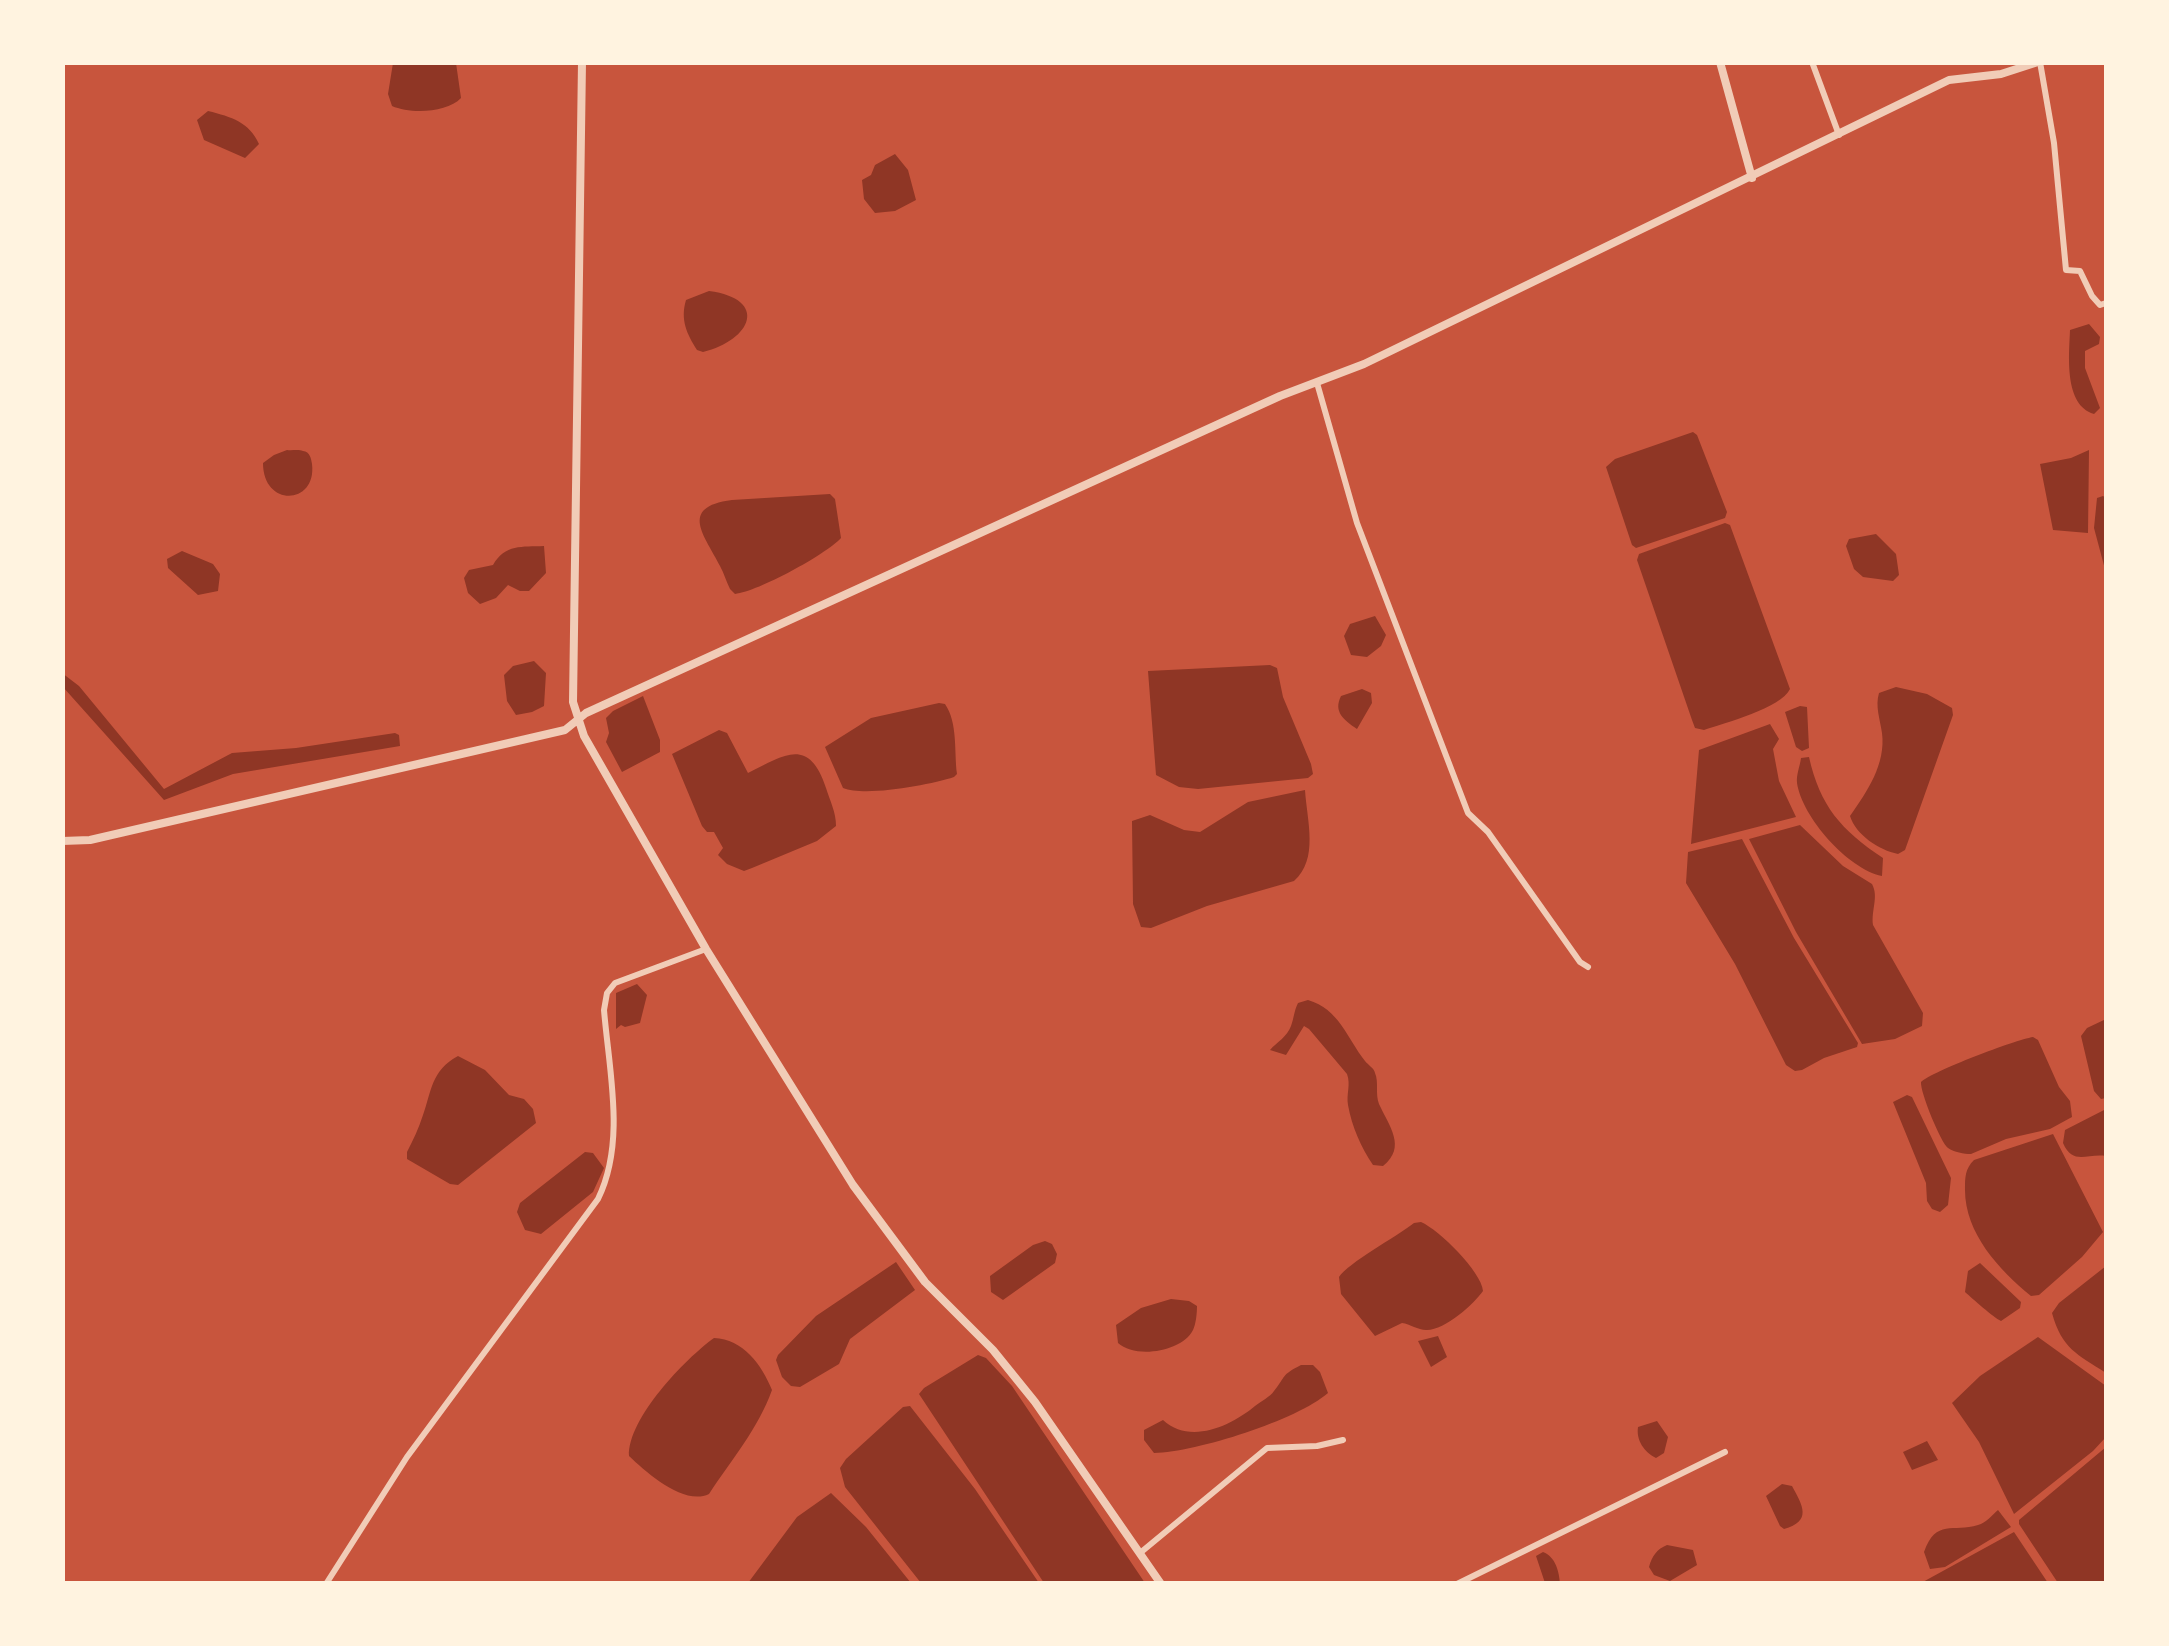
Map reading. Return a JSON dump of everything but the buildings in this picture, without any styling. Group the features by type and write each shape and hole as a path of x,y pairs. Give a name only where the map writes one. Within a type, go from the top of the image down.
{"street":[{"path":"582,62 572,702 584,736 706,949 853,1185 925,1282 994,1350 1035,1402 1161,1584"},
{"path":"1720,62 1752,178"},
{"path":"1812,62 1839,135"},
{"path":"62,841 90,840 565,730 578,720 1280,396 1364,364 1949,80 2001,74 2039,62 2054,143 2066,270 2080,271 2100,306 2106,303"},
{"path":"1317,383 1357,522 1468,813 1488,832 1588,968"},
{"path":"326,1584 408,1457 598,1199 610,1174 614,1137 604,1010 607,993 615,983 706,949"},
{"path":"1140,1553 1267,1448 1317,1446 1343,1440"},
{"path":"1457,1584 1725,1452"}],"shaded area":[{"path":"393,63 456,63 461,98 447,107 428,111 392,106 388,94"},
{"path":"208,111 239,121 259,144 245,158 204,140 197,120"},
{"path":"895,154 908,170 916,200 895,211 875,213 864,199 862,180 871,175 875,165"},
{"path":"709,291 740,302 747,320 733,339 703,352 697,350 688,332 684,307 686,300"},
{"path":"2089,324 2100,337 2099,344 2085,351 2085,368 2100,408 2094,414 2077,401 2069,366 2070,330"},
{"path":"1693,432 1727,512 1725,518 1636,548 1606,467 1615,459"},
{"path":"287,450 307,453 312,464 306,487 289,496 271,488 263,463"},
{"path":"2089,450 2088,533 2053,530 2040,464"},
{"path":"830,494 835,499 841,538 821,554 775,579 735,594 730,589 700,525 705,509 732,500"},
{"path":"2103,496 2106,573 2094,528 2097,498"},
{"path":"1725,523 1730,525 1790,689 1764,708 1704,730 1695,728 1637,560 1639,554"},
{"path":"1876,534 1896,554 1899,575 1893,581 1863,577 1854,569 1846,546 1849,539"},
{"path":"544,546 546,573 529,591 508,585 496,598 480,604 468,593 464,578 469,570 493,565 503,553 515,548"},
{"path":"182,551 213,564 220,574 218,591 198,595 168,568 167,559"},
{"path":"1375,616 1386,635 1381,646 1367,657 1351,655 1344,636 1350,624"},
{"path":"534,661 546,673 544,706 516,715 507,701 504,675 513,666"},
{"path":"1270,665 1277,668 1283,697 1313,774 1308,778 1198,789 1179,787 1156,775 1148,671"},
{"path":"62,673 79,686 164,789 232,753 395,733 399,735 400,746 233,774 164,800 63,687"},
{"path":"1896,687 1927,694 1952,708 1953,715 1905,850 1898,854 1869,841 1850,816 1869,787 1881,756 1879,693"},
{"path":"1362,689 1371,693 1372,703 1357,729 1338,707 1341,696"},
{"path":"643,696 660,740 660,752 622,772 606,742 606,718"},
{"path":"945,704 954,728 954,777 881,791 843,788 825,747 871,718"},
{"path":"1807,707 1809,748 1802,751 1796,747 1785,712"},
{"path":"1770,724 1779,739 1773,749 1779,781 1796,817 1691,844 1699,750"},
{"path":"719,730 727,733 748,773 794,754 812,761 826,788 836,826 817,841 744,871 727,864 718,855 723,848 714,832 707,832 702,826 672,754"},
{"path":"1809,757 1819,790 1834,815 1883,858 1882,876 1855,863 1817,826 1797,780 1801,758"},
{"path":"1305,790 1309,851 1302,872 1294,881 1207,906 1151,928 1141,927 1133,904 1132,821 1150,815 1184,830 1200,832 1248,802"},
{"path":"1800,825 1843,866 1872,884 1873,925 1923,1013 1922,1026 1895,1039 1862,1044 1796,932 1749,839"},
{"path":"1742,839 1794,938 1858,1043 1857,1047 1802,1070 1795,1071 1786,1065 1735,964 1686,883 1688,852"},
{"path":"637,984 647,995 640,1023 616,1029 616,993"},
{"path":"1308,1000 1335,1017 1374,1071 1378,1100 1395,1144 1383,1166 1373,1165 1355,1129 1348,1105 1347,1074 1309,1029 1304,1026 1286,1055 1270,1050 1289,1030 1298,1003"},
{"path":"2106,1019 2106,1098 2101,1099 2094,1091 2081,1036 2087,1028"},
{"path":"2033,1037 2070,1101 2072,1117 2050,1129 2006,1139 1971,1154 1948,1148 1931,1117 1921,1082 1975,1056"},
{"path":"458,1056 485,1070 509,1095 524,1099 533,1109 536,1123 458,1185 407,1159 407,1152 437,1075"},
{"path":"1907,1095 1912,1097 1951,1178 1948,1205 1940,1212 1927,1201 1926,1183 1893,1102"},
{"path":"2106,1109 2106,1156 2071,1154 2063,1143 2065,1130"},
{"path":"2053,1134 2103,1232 2082,1257 2039,1295 2031,1296 2007,1275 1977,1236 1967,1206 1965,1177 1974,1160"},
{"path":"585,1152 593,1153 604,1168 593,1192 541,1234 525,1230 517,1212 520,1203"},
{"path":"1421,1222 1458,1252 1483,1291 1441,1326 1426,1330 1402,1323 1375,1336 1341,1294 1339,1277 1362,1257"},
{"path":"1045,1241 1052,1244 1057,1254 1055,1263 1003,1300 991,1292 990,1276 1033,1245"},
{"path":"896,1262 915,1290 850,1339 839,1364 800,1387 791,1386 782,1377 778,1355 816,1316"},
{"path":"1980,1263 2021,1302 2020,1308 2001,1321 1965,1292 1968,1271"},
{"path":"2106,1266 2106,1373 2066,1343 2052,1313"},
{"path":"1171,1299 1197,1306 1194,1328 1187,1338 1169,1348 1146,1352 1118,1343 1116,1325 1141,1308"},
{"path":"1438,1336 1447,1357 1431,1367 1418,1341"},
{"path":"2038,1337 2106,1386 2106,1437 2014,1514 1979,1442 1952,1403 1980,1376"},
{"path":"714,1338 734,1343 750,1355 772,1390 752,1431 709,1494 688,1496 666,1486 629,1456 631,1441 660,1391"},
{"path":"978,1355 986,1358 1012,1386 1145,1583 1044,1583 919,1394"},
{"path":"1301,1365 1313,1365 1320,1372 1328,1393 1294,1414 1246,1433 1173,1451 1154,1453 1144,1440 1144,1430 1163,1420 1185,1431 1222,1426 1268,1397 1287,1374"},
{"path":"910,1406 975,1489 1039,1583 921,1583 845,1487 840,1468 846,1459 903,1407"},
{"path":"1657,1421 1668,1437 1664,1453 1656,1458 1642,1445 1638,1427"},
{"path":"1927,1441 1938,1460 1912,1470 1903,1452"},
{"path":"2106,1447 2106,1583 2058,1583 2019,1520"},
{"path":"1782,1484 1792,1486 1803,1512 1799,1522 1784,1529 1766,1496"},
{"path":"831,1493 866,1527 911,1583 748,1583 797,1517"},
{"path":"1998,1510 2011,1527 1945,1567 1930,1569 1924,1552 1934,1535 1946,1529 1981,1524"},
{"path":"2014,1532 2048,1583 1921,1583"},
{"path":"1667,1545 1693,1550 1697,1565 1670,1581 1654,1575 1649,1567 1655,1553"},
{"path":"1543,1552 1554,1561 1560,1583 1545,1583 1536,1556"}]}
